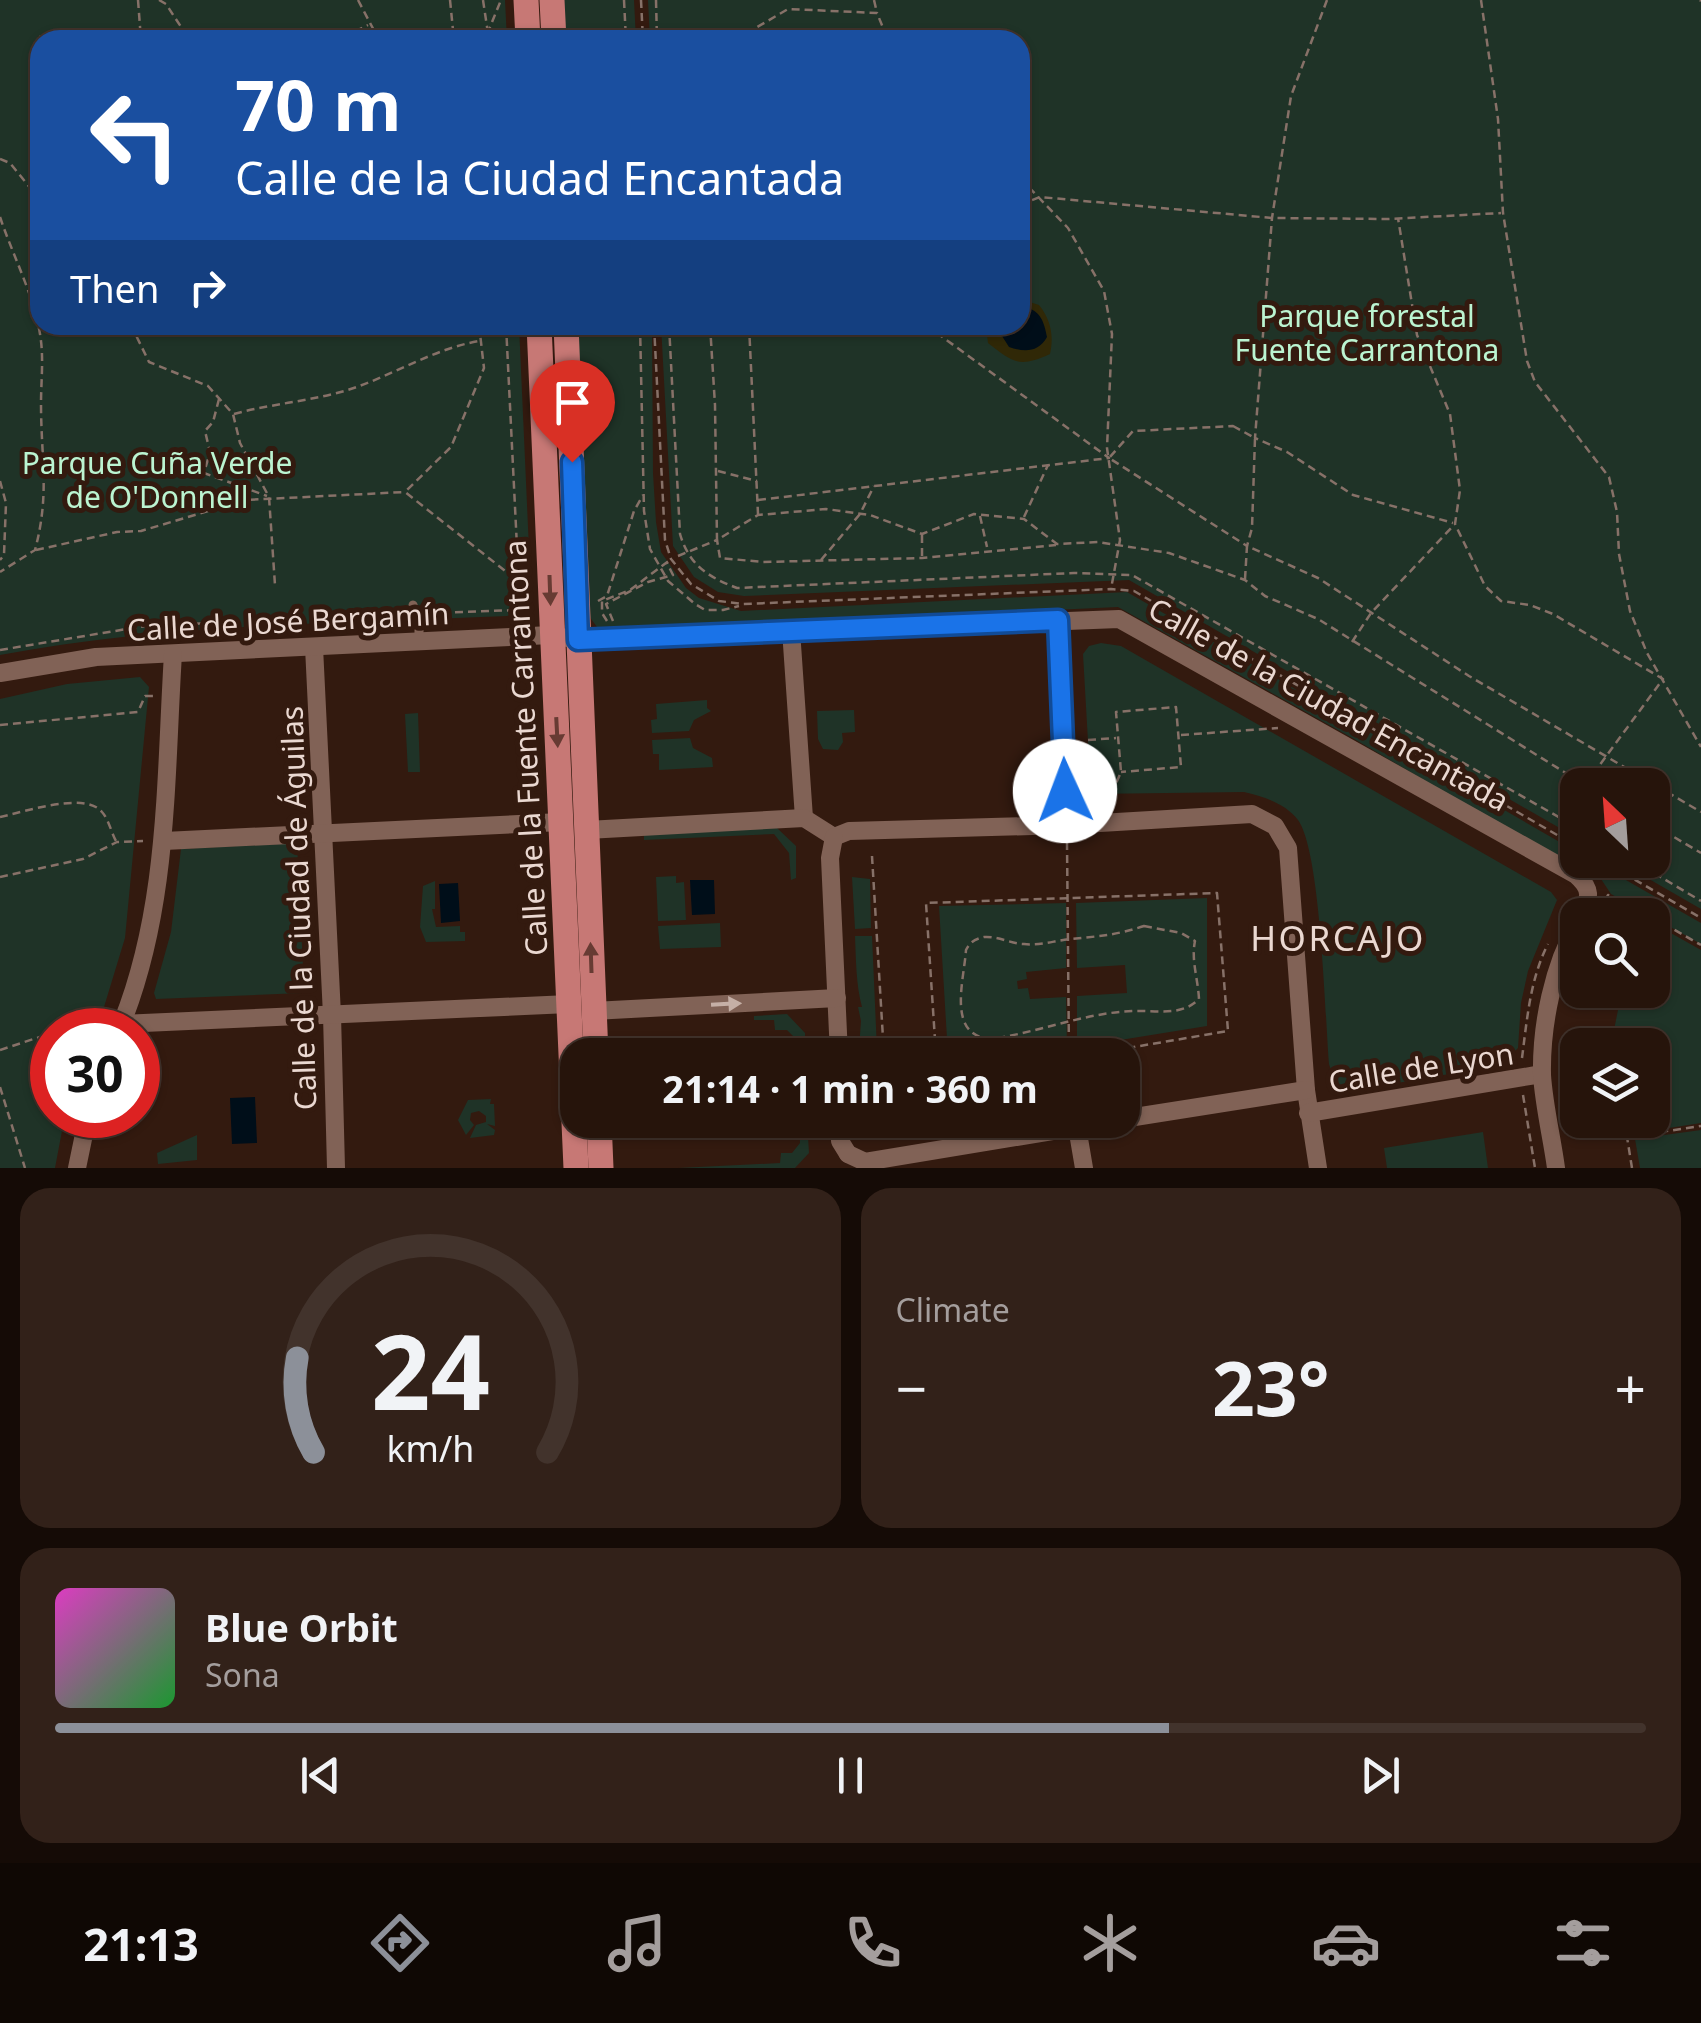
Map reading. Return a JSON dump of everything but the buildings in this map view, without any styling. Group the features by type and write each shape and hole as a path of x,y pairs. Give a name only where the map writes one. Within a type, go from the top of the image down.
{"main road":[{"path":"526,0 528,30"},
{"path":"552,0 554,30"},
{"name":"Calle de la Fuente Carrantona","path":"539,335 561,822 581,1008 591,1038"},
{"name":"Calle de la Fuente Carrantona","path":"566,335 586,830 576,1168"},
{"path":"600,1138 602,1168"}],"street":[{"name":"Calle de la Ciudad Encantada","path":"578,640 1103,618 1134,624 1576,875 1587,885 1589,898"},
{"path":"1058,620 1066,825"},
{"path":"791,630 804,818"},
{"name":"Calle de José Bergamín","path":"0,673 96,657 552,635 578,640"},
{"name":"Calle de la Ciudad de Águilas","path":"314,646 336,1168"},
{"path":"126,1008 149,932 164,840 174,654"},
{"path":"834,837 849,831 1098,824 1252,814 1275,826 1288,848 1308,1113 1318,1168"},
{"path":"586,830 804,818 834,837"},
{"path":"164,840 561,822"},
{"path":"834,837 830,858 838,1038"},
{"path":"1556,1168 1542,1074 1554,984 1560,969"},
{"path":"160,1025 837,998"},
{"name":"Calle de Lyon","path":"1308,1113 1542,1074"},
{"name":"Calle de Lyon","path":"1140,1117 1306,1090"},
{"path":"77,1168 83,1138"},
{"path":"834,1168 848,1154 840,1138"},
{"name":"Calle de Lyon","path":"848,1154 865,1162 1010,1138"},
{"path":"1079,1138 1084,1168"}],"lane":[{"path":"415,609 419,642"}],"path":[{"path":"138,0 141,30"},
{"path":"159,0 184,30"},
{"path":"450,0 453,30"},
{"path":"484,0 488,30"},
{"path":"489,30 500,0"},
{"path":"624,0 626,30"},
{"path":"641,0 642,30"},
{"path":"656,0 657,30"},
{"path":"874,0 884,30"},
{"path":"1244,580 1252,528 1254,438 1272,218 1291,96 1327,0"},
{"path":"1481,0 1498,118 1503,213 1527,361 1536,382 1609,477 1630,611 1647,653 1701,747"},
{"path":"356,1 372,30"},
{"path":"752,30 788,9 876,13"},
{"path":"358,30 369,24"},
{"path":"0,159 10,162 30,187"},
{"path":"1030,188 1068,228 1104,291 1112,334 1109,458 1118,546 1110,589"},
{"path":"1030,200 1040,197 1272,218 1503,213"},
{"path":"0,217 30,296"},
{"path":"1398,218 1418,335 1450,414 1460,490 1455,524 1485,586 1501,601 1530,605 1553,614 1663,680"},
{"path":"34,550 42,525 45,484 40,335"},
{"path":"136,335 149,362 208,386 233,414 240,443 269,497 275,585"},
{"path":"405,492 451,447 484,368 481,335"},
{"path":"506,335 522,624"},
{"path":"640,335 646,538 659,568 678,593 705,610 743,604"},
{"path":"710,335 720,558 763,562 922,558 1098,542 1168,552 1244,580 1266,596 1318,619 1586,785 1663,680"},
{"path":"750,335 758,515"},
{"path":"941,335 1109,458 1247,546 1318,578 1469,676 1701,812"},
{"path":"233,414 281,401 334,394 446,347 482,340"},
{"path":"219,398 213,422 205,431 210,452 204,473 269,497"},
{"path":"758,500 1109,458 1133,432 1233,426 1288,452 1353,495 1455,524"},
{"path":"1024,519 1048,465"},
{"path":"716,470 757,482"},
{"path":"0,481 6,503 4,555 0,560"},
{"path":"820,561 860,514 874,486"},
{"path":"0,572 34,550 117,532 140,531 244,500 405,492 518,580"},
{"path":"597,602 607,596 634,511 644,494"},
{"path":"678,556 717,540 758,515 826,510 860,514 922,534 980,514 1024,519 1058,544"},
{"path":"980,514 988,550"},
{"path":"1352,642 1371,613 1455,524"},
{"path":"922,534 922,558"},
{"path":"607,627 602,601 630,590 669,560 674,575 606,604 614,625"},
{"path":"0,650 145,626 415,609 520,610"},
{"path":"0,726 138,712 146,696 159,696"},
{"path":"1098,824 1121,772 1116,712 1176,707 1181,767 1121,772"},
{"path":"1179,735 1310,726"},
{"path":"1088,740 1118,738"},
{"path":"0,818 73,802 93,804 105,814 117,842"},
{"path":"1066,825 1069,1038"},
{"path":"1670,835 1701,853"},
{"path":"0,876 83,859 117,842 164,840"},
{"path":"872,856 883,1038"},
{"path":"1632,878 1701,918"},
{"path":"1662,878 1701,901"},
{"path":"935,1038 926,903 1217,892 1228,1031 1140,1046"},
{"path":"1144,926 1181,932 1195,940 1192,955 1199,999 1179,1011 1129,1011 1069,1022 986,1039 968,1031 961,1016 966,950 970,943 996,937 1020,944 1119,936 1144,926"},
{"path":"1670,927 1701,944"},
{"path":"0,1050 30,1040"},
{"path":"0,1087 24,1168"},
{"path":"1632,1168 1628,1136 1701,1126"}],"green space":[{"name":"Parque Cuña Verde de O'Donnell","path":"0,0 505,0 506,30 30,30 30,335 519,335 531,594 525,610 507,616 189,631 0,655"},
{"path":"563,0 634,0 636,30 564,30"},
{"name":"Parque forestal Fuente Carrantona","path":"648,0 1701,0 1701,909 1647,878 1670,878 1670,768 1560,768 1560,828 1129,580 744,596 718,592 694,577 673,546 662,335 1030,335 1030,30 650,30"},
{"path":"577,335 652,335 653,473 661,552 686,588 699,598 741,611 1127,592 1560,842 1560,860 1118,607 597,627 589,616"},
{"path":"1089,646 1121,646 1551,892 1557,900 1528,971 1518,1048 1501,1065 1351,1091 1335,1083 1329,1064 1317,899 1306,838 1298,820 1280,805 1244,792 1091,794 1083,654"},
{"path":"140,677 149,687 125,938 104,1008 30,1008 30,1138 61,1138 55,1168 0,1168 0,699 67,684"},
{"path":"707,700 711,711 694,720 689,731 652,733 651,720 657,719 656,704"},
{"path":"854,710 855,732 842,733 843,742 838,750 823,749 818,739 817,711"},
{"path":"418,713 420,772 408,772 405,714"},
{"path":"690,738 693,748 712,758 713,767 659,770 659,754 653,754 652,740"},
{"path":"777,828 796,846 796,878 791,880 789,853 774,834 644,840 644,833"},
{"path":"297,843 302,993 156,999 154,993 171,932 181,849"},
{"path":"676,876 676,883 684,882 686,920 658,921 656,877"},
{"path":"852,877 870,879 871,928 855,929"},
{"path":"1622,878 1657,898 1618,898 1601,879"},
{"path":"435,881 432,909 436,927 460,926 465,941 426,942 420,927 423,886"},
{"path":"1207,898 1207,1026 1133,1038 1077,1038 1077,996 1127,993 1125,965 1077,968 1076,903"},
{"path":"1066,903 1066,968 1026,972 1027,979 1017,981 1018,989 1028,988 1030,999 1066,997 1067,1038 947,1038 939,906"},
{"path":"1670,905 1701,923 1701,944 1670,927"},
{"path":"720,923 721,947 660,949 658,926"},
{"path":"1670,933 1701,950 1701,1123 1670,1128 1670,1028 1614,1028 1618,1008 1670,1008"},
{"path":"855,936 872,936 876,1038 860,1038 858,1007 862,1007"},
{"path":"787,1014 805,1038 795,1038 787,1030 775,1030 774,1020 754,1020 754,1016"},
{"path":"491,1099 495,1126 487,1124 495,1130 494,1135 470,1138 476,1125 486,1122 486,1116 479,1111 471,1113 474,1125 466,1135 458,1120 468,1100"},
{"path":"1701,1130 1701,1168 1640,1168 1635,1139 1670,1138 1670,1134"},
{"path":"1483,1132 1488,1168 1387,1168 1384,1148"},
{"path":"197,1135 197,1160 158,1164 157,1153"},
{"path":"800,1138 808,1138 809,1153 795,1168 678,1168 780,1163 781,1153 792,1153"}],"sand":[{"path":"1030,302 1039,305 1049,322 1050,354 1031,361 1011,359 988,343 987,335 1030,335"}],"water":[{"path":"1030,309 1035,311 1047,337 1035,349 1009,347 1001,335 1030,335"},
{"path":"690,880 714,880 715,914 692,915"},
{"path":"458,883 460,921 441,923 439,884"},
{"path":"255,1097 257,1143 232,1144 230,1098"}],"district":[{"name":"HORCAJO","path":"1338,937"}],"route":[{"path":"572,462 578,640 1058,620 1065,791"}]}
